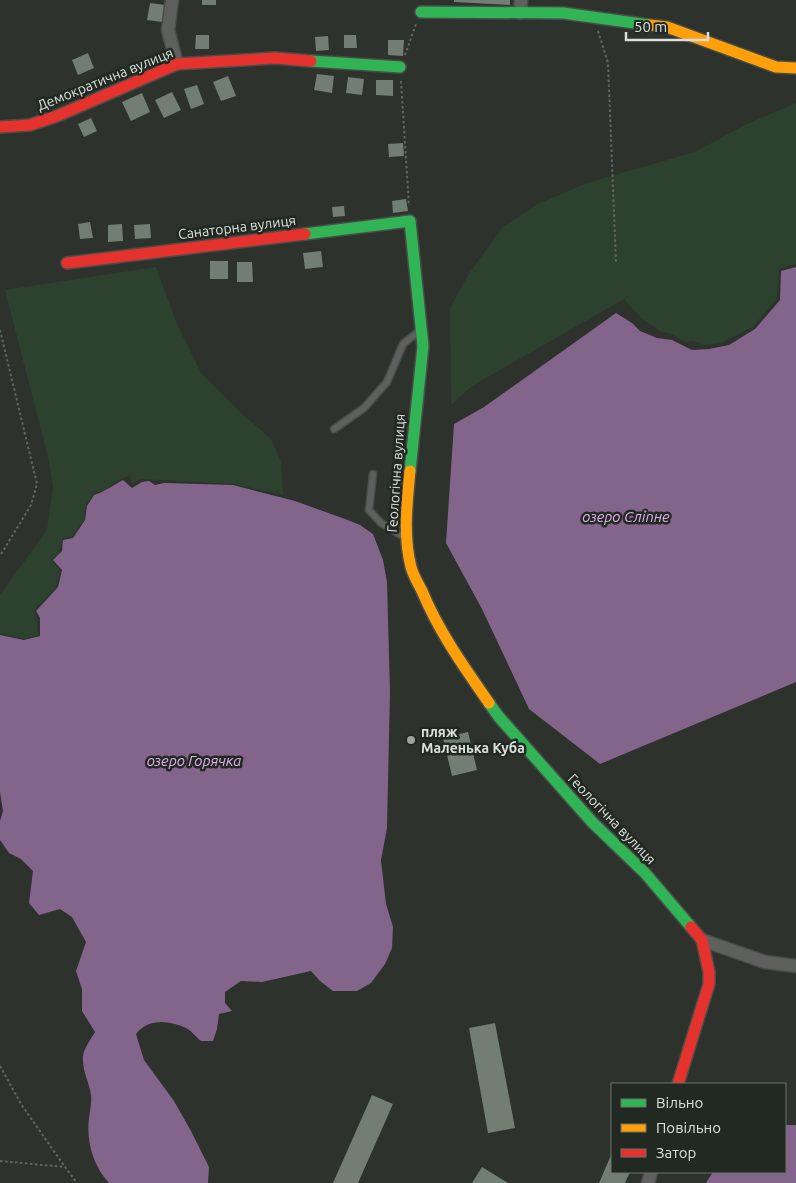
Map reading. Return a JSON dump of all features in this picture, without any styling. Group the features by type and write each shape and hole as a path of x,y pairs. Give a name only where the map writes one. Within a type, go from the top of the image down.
{"street":[{"path":"172,0 168,30 177,64"},
{"path":"421,12 520,6 667,27 776,67 796,68"},
{"name":"Демократична вулиця","path":"0,127 30,125 57,116 177,64 275,58 400,67"},
{"name":"Санаторна вулиця","path":"67,263 410,221"},
{"name":"Геологічна вулиця","path":"410,221 423,346 406,510 410,567 432,613 457,656 499,717 593,823 645,873 702,940"},
{"path":"702,940 764,962 796,966"},
{"path":"678,1083 709,984 709,972 702,940"}],"lane":[{"path":"334,429 364,408 387,382 403,344 421,329"},
{"path":"373,474 369,510 381,523 407,539"}],"path":[{"path":"410,221 400,67 421,12"},
{"path":"594,17 608,63 616,263"},
{"path":"0,330 37,484 31,505 0,556"},
{"path":"0,1066 21,1104 77,1183"},
{"path":"0,1161 65,1168"}],"green space":[{"path":"796,103 796,264 779,269 777,298 753,327 721,343 703,345 693,341 686,342 672,334 660,331 641,318 624,299 472,386 451,405 450,308 468,275 502,228 538,204 587,183 695,152 747,124"},
{"path":"156,267 176,322 201,373 240,412 271,439 281,462 283,495 233,484 142,479 132,484 130,475 113,483 106,490 94,493 86,505 84,520 72,537 63,538 58,555 51,559 60,570 56,587 34,610 37,619 38,635 24,639 0,634 0,595 47,530 53,487 49,461 5,290"}],"water":[{"name":"озеро Сліпне","path":"796,267 796,682 600,764 529,709 482,609 446,543 454,424 484,407 616,313 632,323 640,331 657,338 672,340 692,350 729,345 755,329 780,300 781,271"},
{"name":"озеро Горячка","path":"123,480 132,488 142,482 149,481 155,485 164,483 233,485 295,501 345,519 360,525 373,534 383,560 387,582 390,692 387,828 381,860 386,904 393,927 392,948 385,964 371,983 357,991 333,991 311,971 262,982 241,981 225,992 225,1003 232,1011 219,1014 213,1041 201,1041 186,1028 166,1022 146,1025 136,1034 144,1060 174,1101 209,1167 208,1183 109,1183 103,1176 95,1161 90,1144 88,1127 91,1098 83,1062 85,1050 95,1032 82,1011 82,989 76,971 86,942 72,917 60,909 39,915 29,903 33,871 21,859 9,853 0,840 0,821 3,811 0,792 0,635 24,640 40,636 40,618 36,611 58,587 62,570 53,560 62,551 63,540 73,538 85,520 87,506 94,495"},
{"path":"786,1125 796,1125 796,1183 706,1183 712,1173 786,1173"}],"building":[{"path":"202,0 216,0 216,5 202,5"},
{"path":"454,0 510,0 510,5 454,2"},
{"path":"150,3 165,5 162,22 147,20"},
{"path":"196,35 209,35 209,49 195,49"},
{"path":"344,35 356,35 357,48 344,48"},
{"path":"328,36 329,50 316,51 315,37"},
{"path":"388,40 404,40 403,56 388,55"},
{"path":"88,53 94,68 78,75 72,60"},
{"path":"317,74 334,76 332,93 314,90"},
{"path":"228,76 236,96 221,101 213,82"},
{"path":"348,77 364,79 362,95 346,93"},
{"path":"376,80 393,80 393,96 376,95"},
{"path":"197,85 204,104 191,109 184,89"},
{"path":"172,92 181,110 164,118 155,100"},
{"path":"142,93 150,112 131,121 122,102"},
{"path":"91,118 97,131 84,137 78,124"},
{"path":"403,143 404,156 389,157 388,144"},
{"path":"406,199 408,211 393,213 392,201"},
{"path":"344,206 345,216 333,217 332,207"},
{"path":"90,222 93,238 80,239 78,224"},
{"path":"122,224 123,241 108,242 108,225"},
{"path":"150,224 151,238 135,239 134,225"},
{"path":"321,251 323,267 305,269 303,253"},
{"path":"210,261 228,261 228,279 210,279"},
{"path":"237,262 252,262 253,282 237,282"},
{"path":"468,732 477,770 452,776 443,738"},
{"path":"495,1023 515,1128 488,1133 469,1028"},
{"path":"372,1095 393,1104 358,1183 333,1183"},
{"path":"611,1155 611,1173 630,1173 625,1183 599,1183"},
{"path":"482,1167 508,1183 472,1183"}],"traffic: fast":[{"path":"421,12 563,13 649,25"},
{"path":"311,61 400,67"},
{"path":"305,234 410,221 423,346 410,471"},
{"path":"489,703 499,717 593,823 645,873 691,927"}],"traffic: slow":[{"path":"649,25 667,27 776,67 796,68"},
{"path":"410,471 406,531 412,570 444,635 489,703"}],"traffic: jam":[{"path":"0,127 30,125 57,116 177,64 275,58 311,61"},
{"path":"67,263 305,234"},
{"path":"678,1083 709,984 709,972 702,940 691,927"}],"place":[{"name":"пляж Маленька Куба","path":"411,740"}]}
